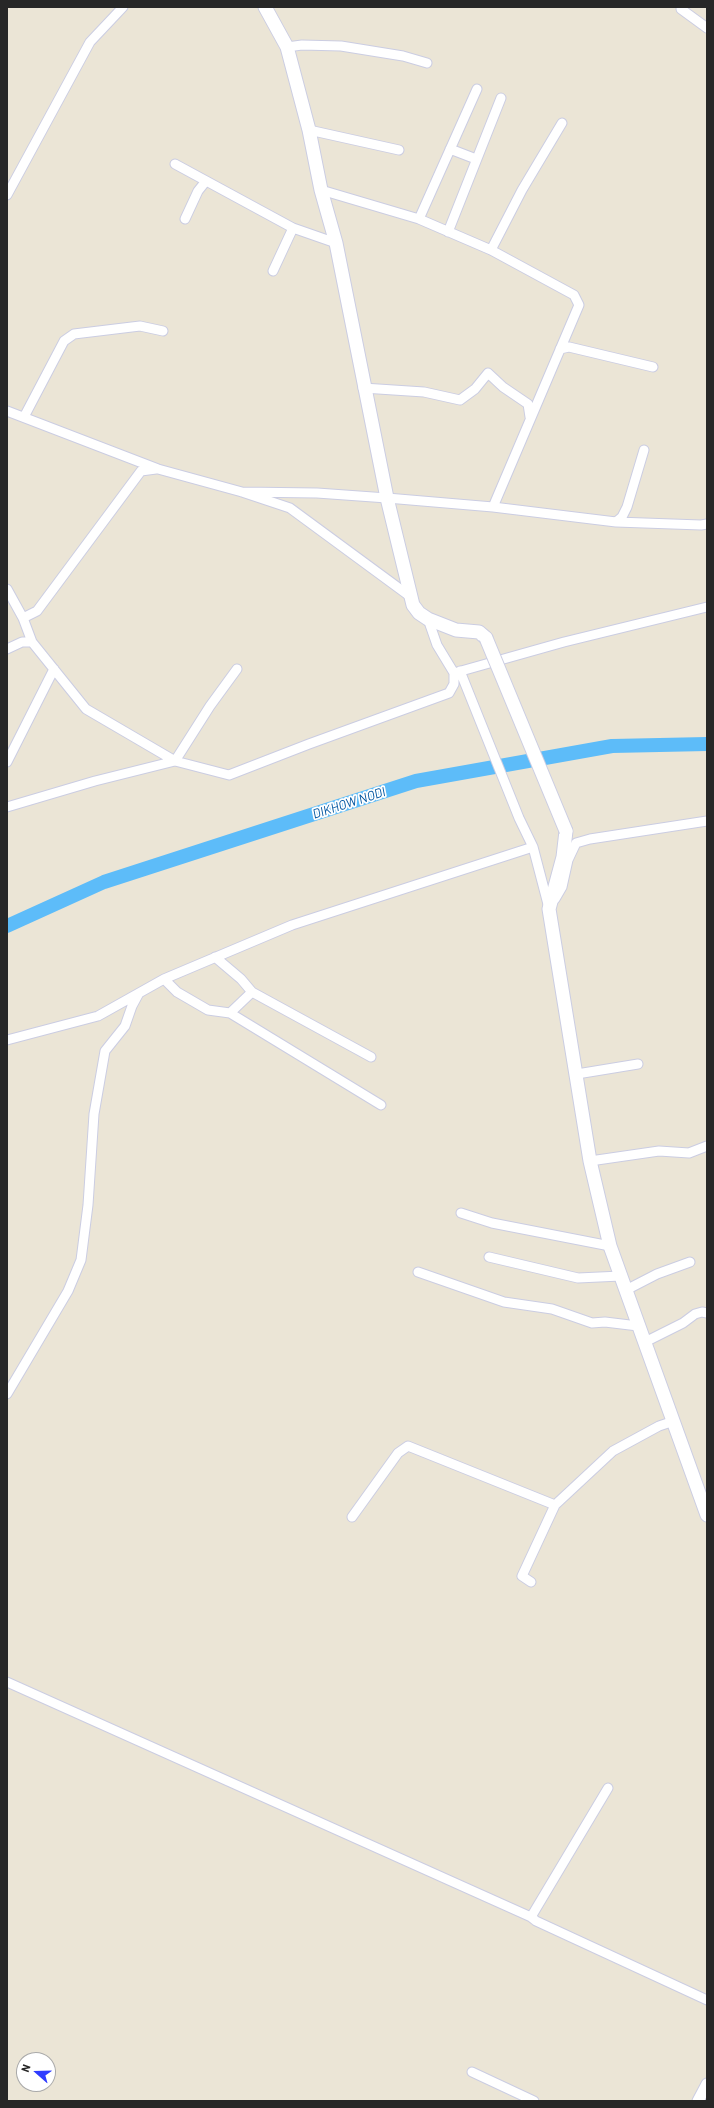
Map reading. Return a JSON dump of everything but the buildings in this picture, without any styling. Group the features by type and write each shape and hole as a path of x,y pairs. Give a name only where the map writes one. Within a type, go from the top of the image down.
{"main road":[{"path":"265,7 287,47 310,130 321,190 336,243 363,388 387,498 413,605 419,613 428,619 456,630 479,632 486,638 566,831 563,857 549,909 590,1161 610,1246 707,1515"}],"street":[{"path":"7,194 10,182 90,42 123,7"},
{"path":"681,9 707,28"},
{"path":"287,47 302,45 341,46 403,56 427,63"},
{"path":"419,219 477,89"},
{"path":"448,232 501,98"},
{"path":"491,250 522,190 562,123"},
{"path":"310,130 399,150"},
{"path":"450,149 476,159"},
{"path":"175,164 293,228 336,243"},
{"path":"185,219 198,190 206,181"},
{"path":"321,190 419,219 491,250 574,295 579,305 530,417 493,507"},
{"path":"273,271 293,228"},
{"path":"24,418 64,342 74,334 140,326 163,331"},
{"path":"560,349 569,347 653,367"},
{"path":"363,388 424,392 460,400 475,389 488,373 503,387 528,404 530,417"},
{"path":"7,411 158,469 242,492 290,508 411,597"},
{"path":"616,522 622,517 627,507 644,450"},
{"path":"23,618 37,611 141,471 158,469"},
{"path":"242,492 317,493 387,498 493,507 616,522 707,524"},
{"path":"7,589 23,618 32,642 86,710 176,761 229,775 449,693 454,684 457,672"},
{"path":"457,672 564,642 707,607"},
{"path":"428,619 437,645 464,680 518,818 533,847 549,909"},
{"path":"7,649 22,642 32,642"},
{"path":"7,762 54,669"},
{"path":"7,807 95,781 176,761 210,706 237,669"},
{"path":"549,909 562,887 568,860 576,843 590,838 707,821"},
{"path":"7,1040 98,1016 164,979 292,925 533,847"},
{"path":"215,957 241,979 252,992 371,1057"},
{"path":"164,979 176,992 208,1010 230,1013 381,1105"},
{"path":"7,1394 68,1291 81,1260 88,1205 94,1114 106,1051 125,1026 132,1006 140,992"},
{"path":"230,1013 252,992"},
{"path":"577,1074 638,1064"},
{"path":"590,1161 659,1151 689,1153 707,1146"},
{"path":"461,1213 492,1223 610,1246"},
{"path":"489,1257 578,1278 621,1276"},
{"path":"626,1290 657,1274 690,1262"},
{"path":"418,1272 504,1302 552,1309 592,1323 605,1322 638,1326"},
{"path":"645,1342 683,1323 695,1314 702,1312 707,1313"},
{"path":"531,1582 522,1576 555,1505 613,1451 659,1426 674,1421"},
{"path":"352,1517 398,1453 408,1446 555,1505"},
{"path":"7,1682 531,1917 543,1925 707,2000"},
{"path":"531,1917 608,1788"},
{"path":"472,2072 534,2101"},
{"path":"698,2101 707,2084"}],"waterway":[{"name":"DIKHOW NODI","path":"7,926 104,882 416,781 612,746 707,744"}]}
